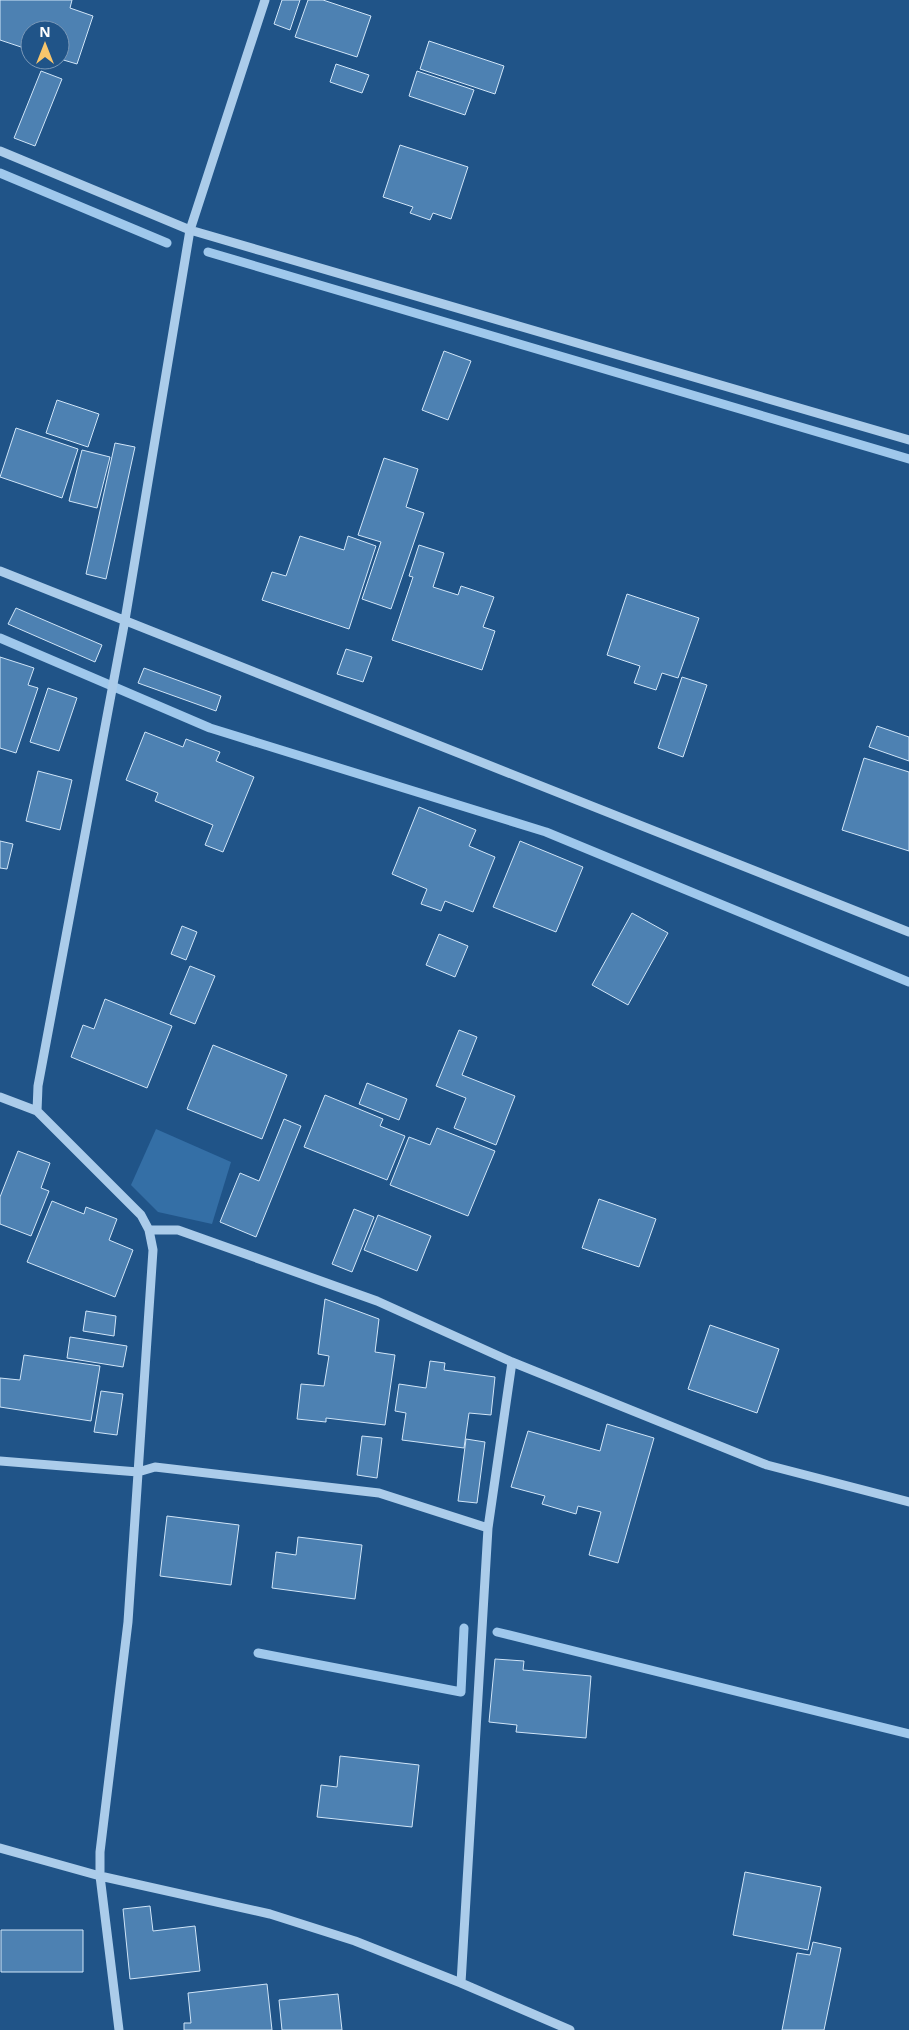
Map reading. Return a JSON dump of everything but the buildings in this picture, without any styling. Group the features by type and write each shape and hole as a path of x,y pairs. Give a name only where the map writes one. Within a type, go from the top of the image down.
{"street":[{"path":"37,1110 38,1086 125,620 190,230 264,0"},
{"path":"0,151 190,230 909,440"},
{"path":"0,571 909,932"},
{"path":"0,1097 37,1110 141,1215 149,1230 153,1250 128,1622 100,1852 100,1876 119,2030"},
{"path":"149,1230 178,1230 376,1301 512,1362 767,1465 909,1502"},
{"path":"461,1982 488,1528 512,1362"},
{"path":"0,1461 138,1472 155,1467 379,1493 488,1528"},
{"path":"0,1848 100,1876 270,1914 354,1941 461,1982 570,2030"}],"shaded area":[{"path":"156,1129 231,1162 212,1224 158,1212 131,1185"}],"waterway":[{"path":"0,173 167,243"},
{"path":"208,252 909,459"},
{"path":"0,638 210,728 546,832 909,982"},
{"path":"258,1653 461,1692 464,1628"},
{"path":"497,1632 909,1734"}]}
